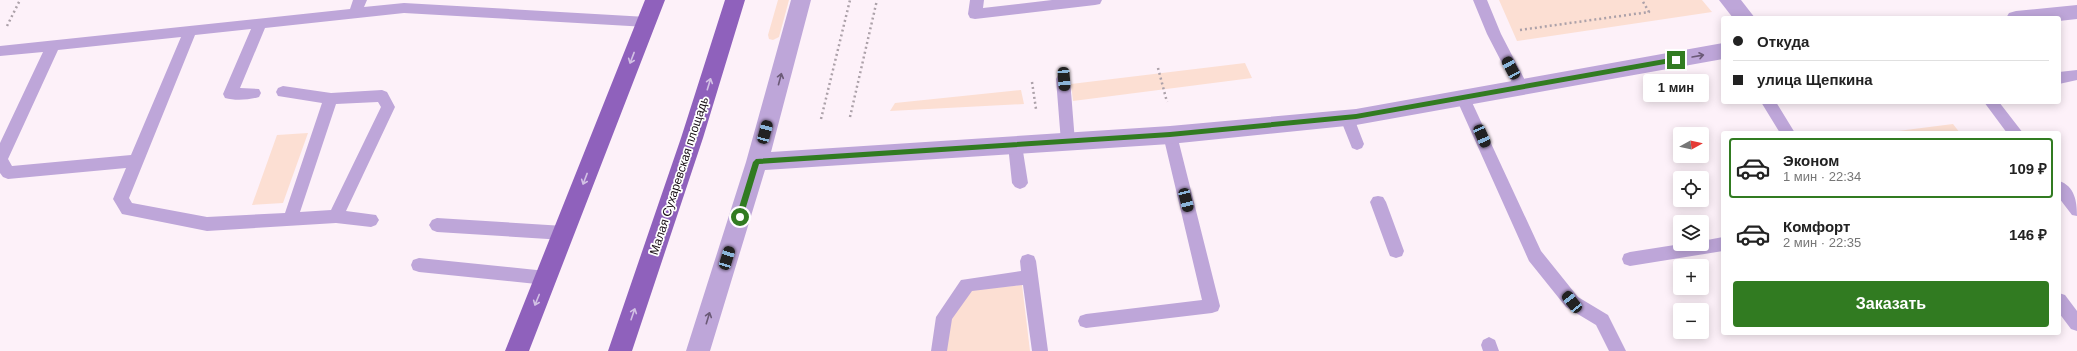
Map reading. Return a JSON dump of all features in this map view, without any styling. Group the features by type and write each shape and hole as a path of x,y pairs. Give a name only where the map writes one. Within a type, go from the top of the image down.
{"main road":[{"path":"517,351 655,0"},
{"name":"Малая Сухаревская площадь","path":"620,351 692,138 735,0"}],"street":[{"path":"698,351 756,162 801,0"},
{"path":"1730,0 1743,16"},
{"path":"2037,16 2077,12"},
{"path":"756,162 1170,135 1347,118 1721,51"}],"lane":[{"path":"355,14 360,0"},
{"path":"977,0 975,14 1060,11 1095,0"},
{"path":"1480,0 1494,34 1522,88"},
{"path":"0,51 404,8 647,22"},
{"path":"254,93 230,94 260,24"},
{"path":"190,31 121,199 127,209 207,224 336,216 371,220"},
{"path":"53,46 0,159 8,172 136,161"},
{"path":"1064,79 1068,142"},
{"path":"282,92 332,98 382,96 388,107 336,216"},
{"path":"290,219 332,98"},
{"path":"1463,98 1535,256 1572,302 1602,320 1618,351"},
{"path":"1769,104 1787,131"},
{"path":"1993,104 2014,131"},
{"path":"1347,118 1357,144"},
{"path":"1086,321 1212,306 1170,135"},
{"path":"1015,145 1020,183"},
{"path":"2061,190 2077,210"},
{"path":"1378,202 1396,251"},
{"path":"437,225 564,233"},
{"path":"1630,259 1721,244"},
{"path":"419,265 546,278"},
{"path":"939,351 944,317 967,285 1029,269 1040,351"},
{"path":"2061,303 2077,324"}],"path":[{"path":"7,26 20,0"},
{"path":"821,119 850,0"},
{"path":"850,117 877,0"},
{"path":"1494,34 1649,12 1642,0"},
{"path":"1158,68 1167,102"},
{"path":"1032,82 1036,109"}],"shaded area":[{"path":"778,0 789,0 779,37 773,40 769,39 768,35"},
{"path":"1499,0 1702,0 1712,12 1517,41"},
{"path":"1245,63 1252,78 1073,101 1071,84"},
{"path":"1021,90 1024,104 890,111 895,103"},
{"path":"1953,124 1958,131 1898,131"},
{"path":"308,133 283,203 252,205 277,135"},
{"path":"1022,285 1030,351 946,351 950,320 971,290"}],"route":[{"path":"740,217 756,162 1170,135 1356,117 1676,60"}]}
